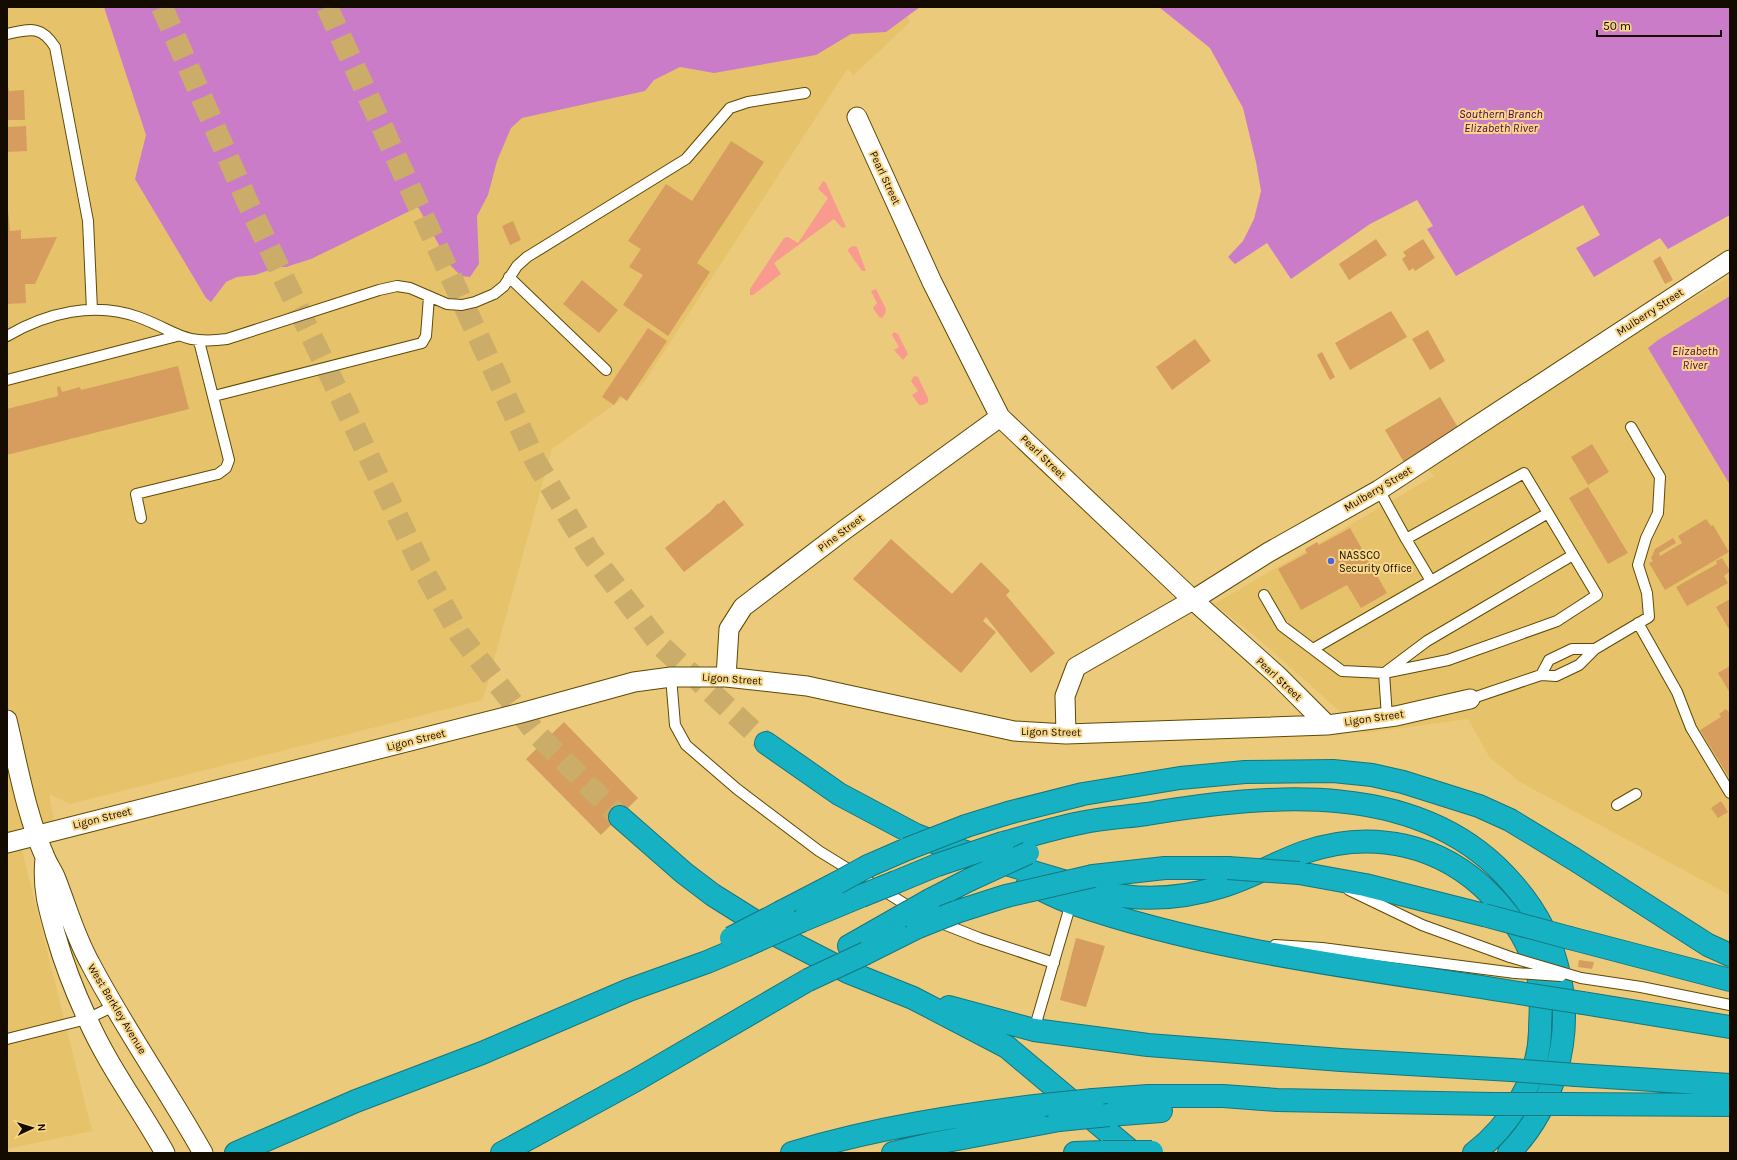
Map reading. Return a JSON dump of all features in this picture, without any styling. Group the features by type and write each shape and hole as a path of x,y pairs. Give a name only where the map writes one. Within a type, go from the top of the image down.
{"highway":[{"path":"766,743 839,794 916,835 1071,903 1122,919 1202,939 1322,962 1517,983 1583,1003 1730,1027"},
{"path":"792,916 837,883 868,866 906,849 966,826 1008,813 1083,794 1180,778 1245,772 1333,771 1372,775 1402,782 1480,806 1510,820 1708,945 1730,955"},
{"path":"236,1153 356,1101 482,1053 738,942 792,916 861,896 937,865 1003,843 1082,822 1197,806 1291,799 1343,801 1403,813 1435,825 1458,837 1496,865 1524,896 1538,917 1550,940 1557,963 1562,989 1564,1013 1559,1058 1556,1073 1547,1096 1528,1131 1509,1153"},
{"path":"909,922 930,900 969,880 1028,853 1144,814"},
{"path":"620,817 684,873 747,917 780,937 848,972 913,998 1008,1047 1149,1153"},
{"path":"939,844 1100,892 1140,898 1194,894 1221,887 1306,852 1326,847 1365,841 1384,841 1410,846 1436,855 1457,866 1478,881 1501,906 1519,929 1531,955 1540,988 1540,1035 1535,1061 1527,1086 1516,1108 1500,1128 1474,1153"},
{"path":"502,1153 629,1084 808,980 858,949 909,922 956,912 1006,896 1093,876 1165,868 1228,868 1299,873 1365,885 1730,980"},
{"path":"913,998 1034,1030 1155,1045 1341,1060 1730,1085"},
{"path":"792,1153 914,1123 968,1114 1093,1100 1148,1096 1223,1096 1277,1100 1493,1104 1730,1105"},
{"path":"893,1153 936,1143 1059,1120 1142,1112 1224,1109 1277,1100"},
{"path":"1087,1152 1149,1153"}],"street":[{"name":"Pearl Street","path":"857,117 932,282 1000,417 1193,600 1277,675 1328,725"},
{"name":"Mulberry Street","path":"1066,734 1065,696 1076,667 1193,600 1269,552 1379,490 1730,260"},
{"name":"Pine Street","path":"726,677 729,629 743,607 843,531 1000,417"},
{"name":"Ligon Street","path":"7,843 417,740 634,682 671,677 726,677 807,686 1014,731 1066,734 1328,725 1387,717 1470,699"},
{"name":"West Berkley Avenue","path":"7,720 28,808 37,835 45,858 55,877 77,936 89,963 203,1153"},
{"name":"West Berkley Avenue","path":"45,858 43,879 46,900 62,955 87,1019 124,1085 165,1153"}],"lane":[{"path":"7,34 29,29 40,31 49,38 55,47 88,220 92,310"},
{"path":"7,336 24,326 46,318 65,313 92,310 118,311 140,318 177,336 199,342 227,339 379,290 397,286 410,288 447,304 462,305 475,302 494,294 504,286 517,266 527,257 686,159 730,108 748,102 806,92"},
{"path":"509,277 606,370"},
{"path":"214,396 422,343 426,336 429,297"},
{"path":"7,380 177,336"},
{"path":"141,518 136,494 218,474 226,468 229,460 214,396 199,342"},
{"path":"1470,699 1540,675 1556,676 1579,665 1595,649 1649,617 1647,593 1638,565 1646,538 1658,512 1660,477 1630,427"},
{"path":"1264,595 1282,626 1342,671 1384,673 1448,660 1557,622 1597,595 1524,473 1406,539"},
{"path":"1379,490 1431,581"},
{"path":"1313,649 1548,513"},
{"path":"1384,673 1427,640 1573,555"},
{"path":"1638,623 1677,692 1691,728 1730,793"},
{"path":"1540,675 1549,660 1572,649 1595,649"},
{"path":"1384,673 1387,717"},
{"path":"671,677 675,725 679,736 686,745 737,789 819,851 925,916 966,933 1054,963"},
{"path":"1617,805 1636,794"},
{"path":"1324,878 1422,925 1510,956 1581,978 1642,987 1730,1005"},
{"path":"1034,1030 1071,903"},
{"path":"1517,983 1581,978"},
{"path":"7,1039 87,1019 114,1006"}],"shaded area":[{"path":"7,7 902,7 910,22 853,76 848,68 643,384 552,449 483,700 70,804 49,794 55,824 18,834 92,1131 7,1149"},
{"path":"823,181 826,183 846,227 842,228 834,219 774,263 781,274 753,295 750,295 750,289 784,238 788,237 798,243 828,198 818,189"},
{"path":"853,246 857,247 866,271 862,271 848,251 849,248"},
{"path":"1730,277 1730,895 1520,782 1490,758 1468,719 1364,733 1255,636 1214,604 1434,476 1418,460"},
{"path":"876,289 886,309 882,318 879,317 873,308 877,303 871,291"},
{"path":"894,332 898,334 908,354 903,360 894,350 899,347 892,335"},
{"path":"914,376 918,377 928,398 928,402 923,405 919,405 912,395 918,391 911,381"}],"water":[{"path":"104,7 920,7 886,32 851,34 816,55 714,73 680,67 654,80 645,91 522,118 511,128 497,161 488,195 477,216 479,264 470,277 461,276 450,265 418,207 311,259 286,267 278,267 255,275 237,277 226,282 211,302 206,298 135,179 146,135"},
{"name":"Southern Branch Elizabeth River","path":"1159,7 1730,7 1730,215 1668,249 1660,238 1594,277 1576,248 1600,235 1583,205 1456,276 1427,229 1433,226 1417,200 1370,224 1291,279 1267,243 1235,264 1228,257 1243,241 1254,219 1261,191 1256,162 1243,108 1210,48"},
{"name":"Elizabeth River","path":"1730,296 1730,485 1648,348 1658,340"}],"building":[{"path":"7,81 9,91 24,90 25,120 7,120"},
{"path":"26,126 27,151 7,152 7,127"},
{"path":"731,141 764,162 697,263 710,272 668,336 623,305 643,275 629,267 641,249 628,241 666,184 692,201"},
{"path":"7,200 10,231 21,230 21,239 57,237 35,284 25,284 26,303 7,304"},
{"path":"513,221 521,240 510,245 502,226"},
{"path":"1376,239 1387,255 1349,280 1339,264"},
{"path":"1423,239 1435,258 1415,271 1413,268 1409,271 1402,259 1406,256 1403,252"},
{"path":"1660,256 1673,280 1665,284 1653,261"},
{"path":"582,280 618,310 599,333 563,304"},
{"path":"1391,311 1407,337 1350,370 1335,343"},
{"path":"648,328 667,341 627,401 620,396 614,405 602,397"},
{"path":"1428,330 1445,361 1430,370 1412,339"},
{"path":"1195,339 1211,361 1172,390 1156,367"},
{"path":"1322,352 1335,377 1330,380 1317,355"},
{"path":"178,366 189,409 7,455 7,409 58,396 57,387 60,386 62,392 80,387 81,390"},
{"path":"1440,397 1460,431 1405,464 1385,430"},
{"path":"1592,444 1609,472 1588,485 1571,457"},
{"path":"1588,487 1628,553 1608,564 1569,498"},
{"path":"724,500 744,525 684,572 665,548 710,512 718,503 719,504"},
{"path":"1706,519 1711,526 1713,525 1729,552 1665,590 1649,563 1653,561 1651,558 1655,549 1673,538 1676,543 1659,553 1660,556 1682,543 1678,536"},
{"name":"NASSCO Security Office","path":"1350,528 1387,593 1361,608 1347,585 1301,610 1278,569 1307,553 1305,549 1317,542 1319,545"},
{"path":"891,539 952,594 981,562 1010,591 1006,595 1055,653 1031,673 986,617 983,621 996,632 961,673 853,579"},
{"path":"1722,558 1730,571 1724,576 1728,583 1687,606 1676,587 1717,564 1716,561"},
{"path":"1730,599 1730,631 1716,607"},
{"path":"1730,666 1730,693 1718,673"},
{"path":"1726,709 1730,713 1730,779 1700,730 1721,717 1719,714"},
{"path":"564,722 638,798 601,835 526,759"},
{"path":"1721,801 1728,812 1718,818 1711,808"},
{"path":"1076,938 1105,946 1086,1007 1060,1000"},
{"path":"1579,960 1594,962 1592,969 1578,967"}],"tunnel":[{"path":"162,7 247,201 420,564 460,635 536,733 620,817"},
{"path":"327,7 536,462 589,551 661,646 766,743"}],"place":[{"name":"NASSCO Security Office","path":"1331,561"}]}
